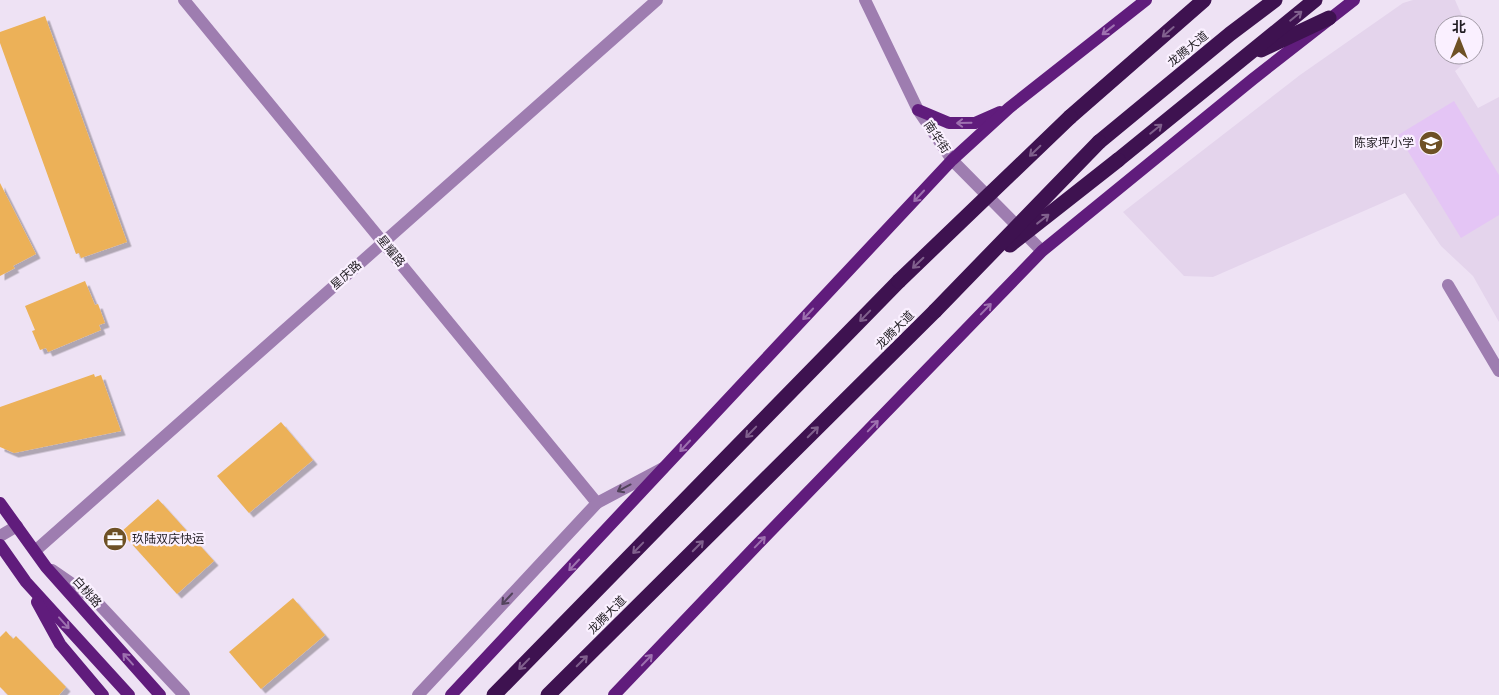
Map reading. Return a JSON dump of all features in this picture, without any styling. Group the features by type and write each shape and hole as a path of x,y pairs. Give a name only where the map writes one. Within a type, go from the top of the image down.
{"highway":[{"name":"龙腾大道","path":"494,695 899,281 1070,117 1204,0"},
{"name":"龙腾大道","path":"548,695 964,282 1099,142 1230,34 1275,0"},
{"path":"964,282 1315,0"},
{"path":"1243,58 1329,18"}],"main road":[{"path":"451,695 952,160 1009,108 1146,0"},
{"path":"614,695 1042,251 1252,78 1354,0"},
{"path":"918,110 949,123 975,123 1009,108"},
{"name":"白桃路","path":"0,502 46,567 160,695"},
{"path":"0,545 26,582 60,644 102,695"},
{"path":"26,582 129,695"}],"street":[{"name":"星耀路","path":"184,0 597,503"},
{"name":"星庆路","path":"35,551 657,0"},
{"name":"南华街","path":"865,0 918,110 952,160 1042,251"},
{"path":"1448,285 1499,371"},
{"path":"418,695 597,503 667,466"},
{"path":"0,536 17,526"},
{"path":"46,567 94,599 184,695"}],"shaded area":[{"path":"1413,0 1455,0 1462,15 1434,15 1434,65 1462,65 1455,71 1478,108 1499,97 1499,322 1473,276 1441,246 1405,193 1213,277 1184,276 1123,212 1300,75 1403,3"},
{"path":"1454,101 1499,175 1499,215 1461,238 1398,135"}],"building":[{"path":"45,16 127,242 81,258 79,253 76,254 0,43 0,32"},
{"path":"0,183 36,254 13,266 15,268 0,276"},
{"path":"85,281 95,305 98,304 105,323 99,325 101,330 48,352 46,348 40,350 32,331 35,330 25,306"},
{"path":"94,374 95,377 101,375 121,431 14,453 0,447 0,407"},
{"path":"281,422 313,460 249,513 217,476"},
{"path":"158,499 214,561 177,594 121,532"},
{"path":"293,598 325,635 261,689 229,652"},
{"path":"6,631 13,639 16,636 66,687 59,695 8,695 0,687 0,637"}],"place":[{"name":"陈家坪小学","path":"1431,143"},
{"name":"玖陆双庆快运","path":"115,539"}]}
